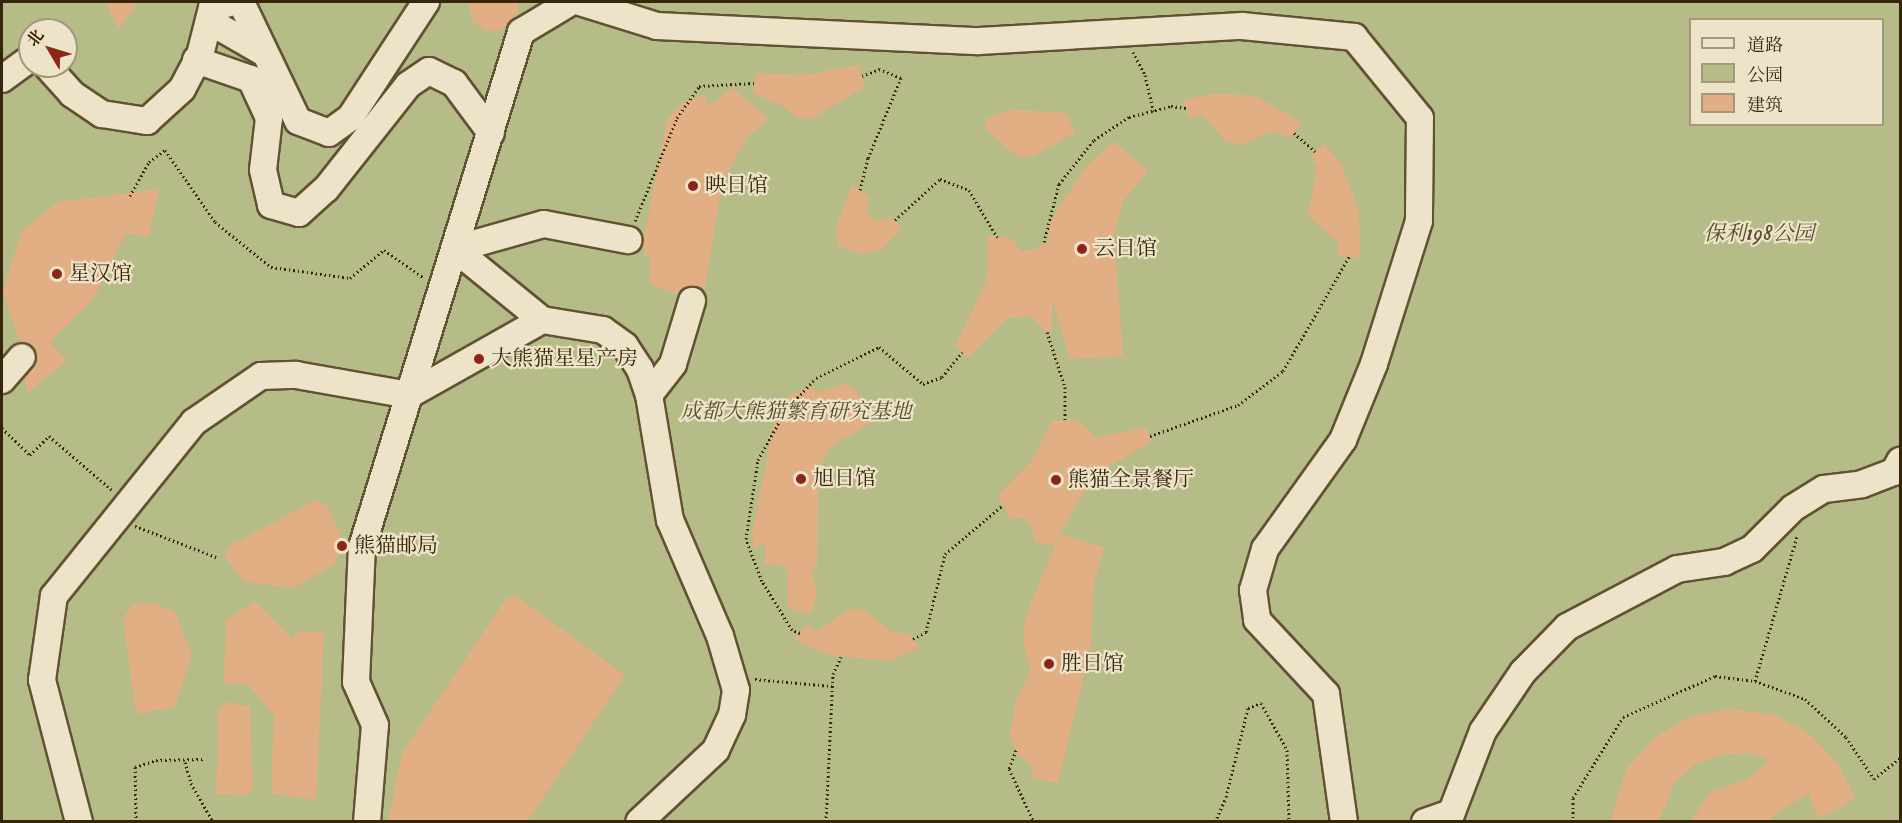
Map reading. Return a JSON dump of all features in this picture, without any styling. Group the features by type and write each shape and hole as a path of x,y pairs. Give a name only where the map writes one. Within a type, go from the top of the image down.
{"lane":[{"path":"58,78 72,94 102,114 147,121 182,89 196,60 212,8 233,2"},
{"path":"241,2 298,121 329,133 350,118 426,2"},
{"path":"367,822 375,725 356,682 362,547 521,32 571,2"},
{"path":"580,2 657,26 979,41 1242,26 1354,38 1420,118 1419,221 1374,364 1343,440 1265,549 1253,590 1257,620 1326,694 1344,822"},
{"path":"209,21 263,52"},
{"path":"196,60 251,79 269,118 263,170 271,205 299,213 326,189 408,85 429,71 454,82 490,133"},
{"path":"2,79 18,68"},
{"path":"455,249 544,224 628,240"},
{"path":"455,249 542,320 580,324 616,337 633,357 649,395 670,520 733,677 736,690 732,715 716,750 639,822"},
{"path":"649,395 673,364 692,301"},
{"path":"79,822 42,680 54,596 194,422 261,376 296,375 409,396 542,320"},
{"path":"2,380 22,357"},
{"path":"1425,822 1450,817 1483,731 1522,672 1567,627 1677,569 1724,562 1752,549 1786,514 1824,489 1863,484 1894,472 1900,461"}],"path":[{"path":"1122,32 1145,75 1153,111"},
{"path":"860,190 868,158 901,78 880,69 861,76"},
{"path":"628,240 677,118 699,86 754,83"},
{"path":"1044,242 1059,184 1094,140 1129,117 1153,111 1186,108"},
{"path":"1294,133 1315,151"},
{"path":"130,196 149,162 165,150 215,222 271,267 350,278 384,250 442,291"},
{"path":"895,220 940,179 969,190 997,237"},
{"path":"1150,436 1238,405 1283,371 1349,257"},
{"path":"1047,332 1065,387 1065,420"},
{"path":"800,633 792,630 762,581 747,539 758,460 784,411 816,378 879,347 923,384 942,377 962,352"},
{"path":"2,428 30,455 49,436 128,504"},
{"path":"914,639 926,632 945,554 1003,505"},
{"path":"1755,681 1798,533 1786,514"},
{"path":"137,528 216,557"},
{"path":"826,822 832,686 841,657"},
{"path":"1573,822 1573,798 1623,717 1715,676 1755,681 1805,699 1846,737 1874,779 1900,758"},
{"path":"733,677 832,686"},
{"path":"1215,822 1226,797 1248,708 1261,703 1287,750 1289,822"},
{"path":"1016,750 1009,769 1034,822"},
{"path":"136,822 135,767 156,760 185,762 203,759"},
{"path":"185,762 191,783 213,822"}],"green space":[{"name":"成都大熊猫繁育研究基地","path":"2,2 1900,2 1900,821 2,822"}],"building":[{"path":"105,2 137,2 119,29"},
{"path":"468,2 518,2 518,13 502,30 486,31 473,22"},
{"path":"859,65 865,87 810,119 797,118 781,105 752,93 757,73 804,75"},
{"path":"732,88 769,119 746,138 722,184 702,304 650,284 650,254 645,257 643,242 667,120 681,104 705,94 708,107"},
{"path":"1214,94 1254,95 1302,123 1289,138 1274,131 1240,145 1225,141 1203,115 1190,118 1183,100"},
{"path":"1010,109 1066,113 1075,133 1033,156 1018,157 985,129 986,119"},
{"path":"1114,141 1148,171 1123,201 1114,236 1123,356 1070,359 1052,298 1052,330 1047,332 1030,316 1007,318 968,357 955,347 987,280 988,236 1011,238 1021,251 1037,249 1048,241 1049,224 1063,201 1088,165"},
{"path":"1324,143 1343,167 1359,212 1360,258 1337,255 1337,241 1308,216 1317,167 1310,156"},
{"path":"852,185 868,196 867,215 877,221 892,217 902,227 882,250 861,254 839,246 835,230"},
{"path":"159,189 149,237 126,233 94,298 50,342 67,361 27,393 22,349 3,292 21,232 58,202"},
{"path":"844,383 856,390 872,422 829,448 818,471 817,568 811,567 817,592 812,614 788,609 787,566 765,564 765,543 754,549 752,534 776,412 790,395 814,386 815,393"},
{"path":"1076,419 1096,437 1146,428 1152,441 1108,467 1080,498 1060,534 1104,547 1093,587 1091,646 1058,783 1032,778 1033,768 1018,754 1010,736 1016,700 1031,671 1023,643 1026,615 1055,546 1035,542 1031,524 1023,517 1011,520 998,495 1033,459 1052,421"},
{"path":"315,500 327,506 344,541 335,564 294,588 244,582 225,556 229,546"},
{"path":"516,596 625,675 527,822 388,822 402,753 506,599"},
{"path":"255,601 292,639 296,632 324,631 316,800 271,793 274,715 248,685 224,683 226,620"},
{"path":"153,603 174,611 192,654 175,707 136,714 123,618 132,605"},
{"path":"849,609 863,609 892,632 910,634 920,647 890,661 829,655 794,640 807,625 817,631"},
{"path":"227,702 250,707 253,788 247,795 216,794 219,708"},
{"path":"1733,709 1775,715 1810,734 1838,763 1855,799 1818,819 1809,793 1773,815 1770,822 1690,822 1709,793 1748,779 1770,759 1745,753 1719,755 1694,765 1675,782 1658,822 1610,822 1626,770 1654,738 1691,716"}],"place":[{"name":"映日馆","path":"693,186"},
{"name":"云日馆","path":"1082,249"},
{"name":"星汉馆","path":"57,274"},
{"name":"大熊猫星星产房","path":"479,359"},
{"name":"旭日馆","path":"801,479"},
{"name":"熊猫全景餐厅","path":"1056,480"},
{"name":"熊猫邮局","path":"342,546"},
{"name":"胜日馆","path":"1049,664"}],"park label":[{"name":"保利198公园","path":"1759,234"}]}
